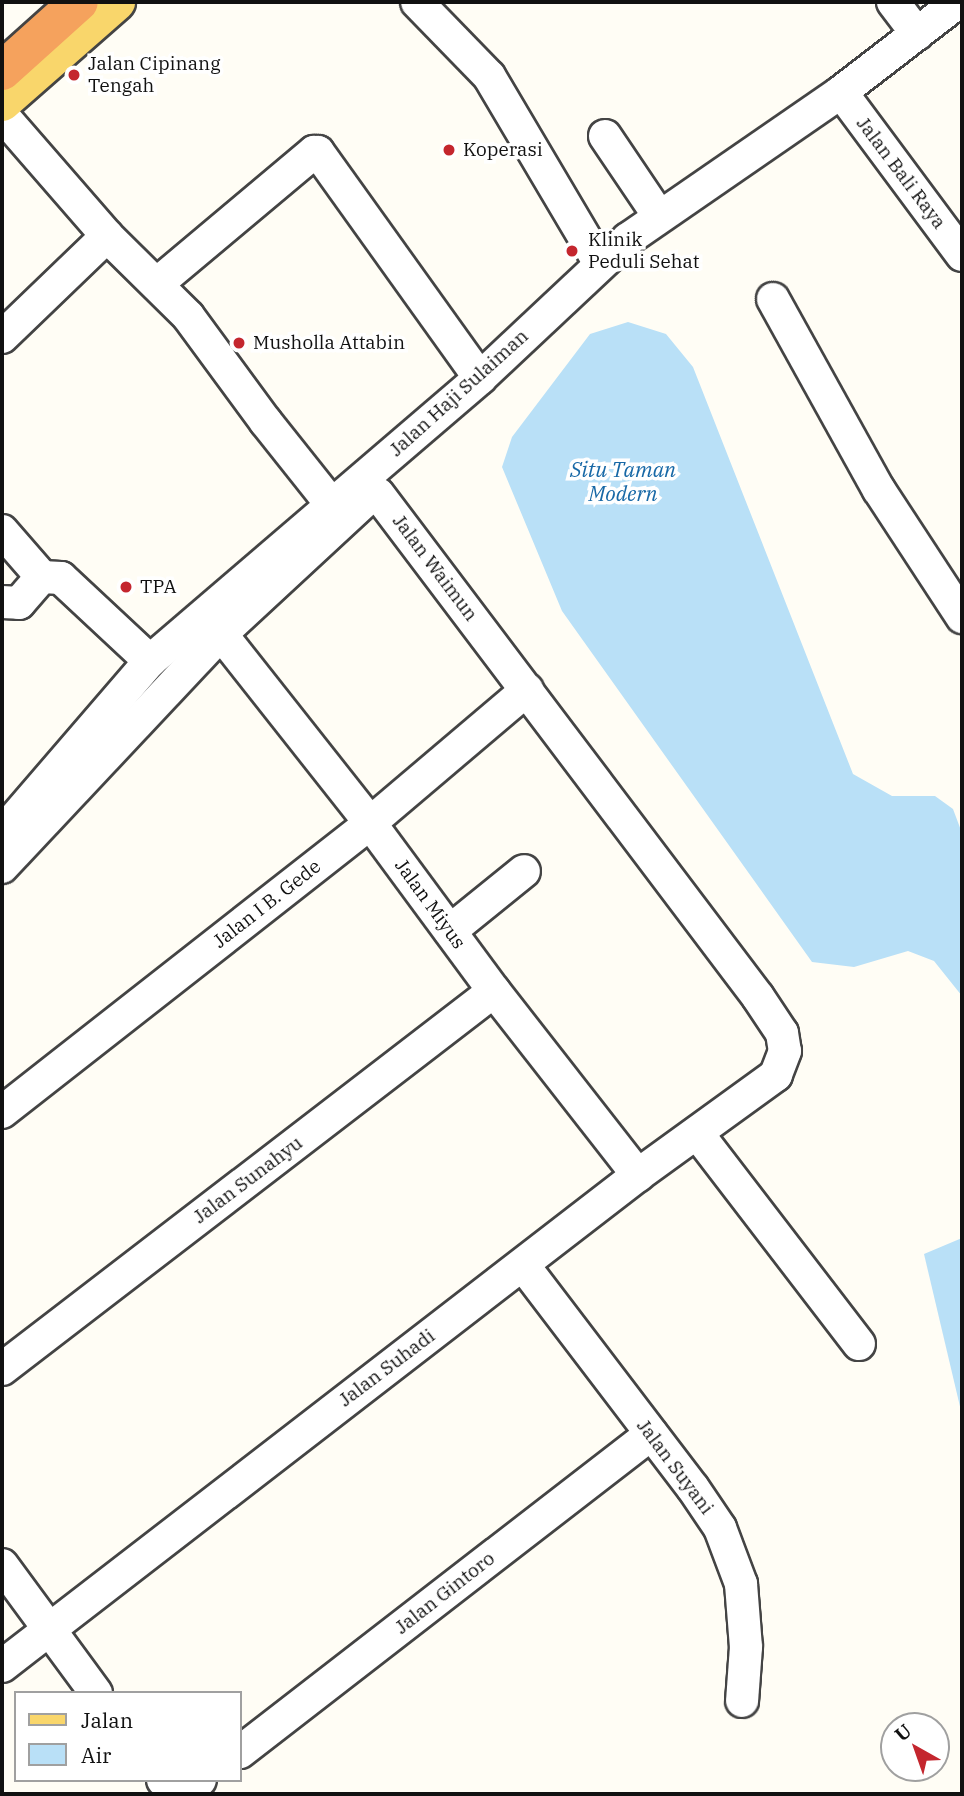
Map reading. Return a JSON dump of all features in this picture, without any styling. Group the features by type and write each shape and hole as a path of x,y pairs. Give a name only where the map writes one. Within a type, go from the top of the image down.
{"highway":[{"path":"2,71 79,2"}],"main road":[{"path":"2,102 116,2"}],"street":[{"path":"417,2 489,76 600,264"},
{"path":"893,2 917,34"},
{"name":"Jalan Haji Sulaiman","path":"2,833 150,661 480,379 600,264 659,216 841,92 958,2"},
{"name":"Jalan Bali Raya","path":"841,92 962,254"},
{"path":"2,115 107,236 188,316 332,505"},
{"path":"605,135 659,216"},
{"path":"158,284 316,151 480,379"},
{"path":"2,337 107,236"},
{"path":"773,299 879,490 962,617"},
{"name":"Jalan Waimun","path":"2,867 220,634 376,494 384,500 782,1033 785,1051 776,1075"},
{"path":"2,531 42,577 61,578 150,661"},
{"path":"2,602 19,603 42,577"},
{"name":"Jalan Miyus","path":"220,634 370,822 494,991 638,1175"},
{"name":"Jalan I B. Gede","path":"2,1112 370,822 527,690"},
{"path":"450,931 524,871"},
{"name":"Jalan Sunahyu","path":"2,1369 494,991"},
{"name":"Jalan Suhadi","path":"2,1666 48,1627 638,1175 776,1075"},
{"path":"697,1133 859,1344"},
{"name":"Jalan Suyani","path":"523,1265 707,1508 732,1555 741,1584 746,1647 742,1701"},
{"name":"Jalan Gintoro","path":"242,1750 651,1434"},
{"path":"2,1564 95,1691"},
{"path":"167,1782 178,1787 194,1782"}],"water":[{"name":"Situ Taman Modern","path":"628,322 666,334 693,367 853,774 892,796 935,796 953,809 962,833 962,996 934,961 908,951 854,967 812,962 562,611 502,467 512,437 590,334"},
{"path":"962,1238 962,1415 924,1254"}],"place":[{"name":"Jalan Cipinang Tengah","path":"74,75"},
{"name":"Koperasi","path":"449,150"},
{"name":"Klinik Peduli Sehat","path":"572,251"},
{"name":"Musholla Attabin","path":"239,343"},
{"name":"TPA","path":"126,587"}]}
